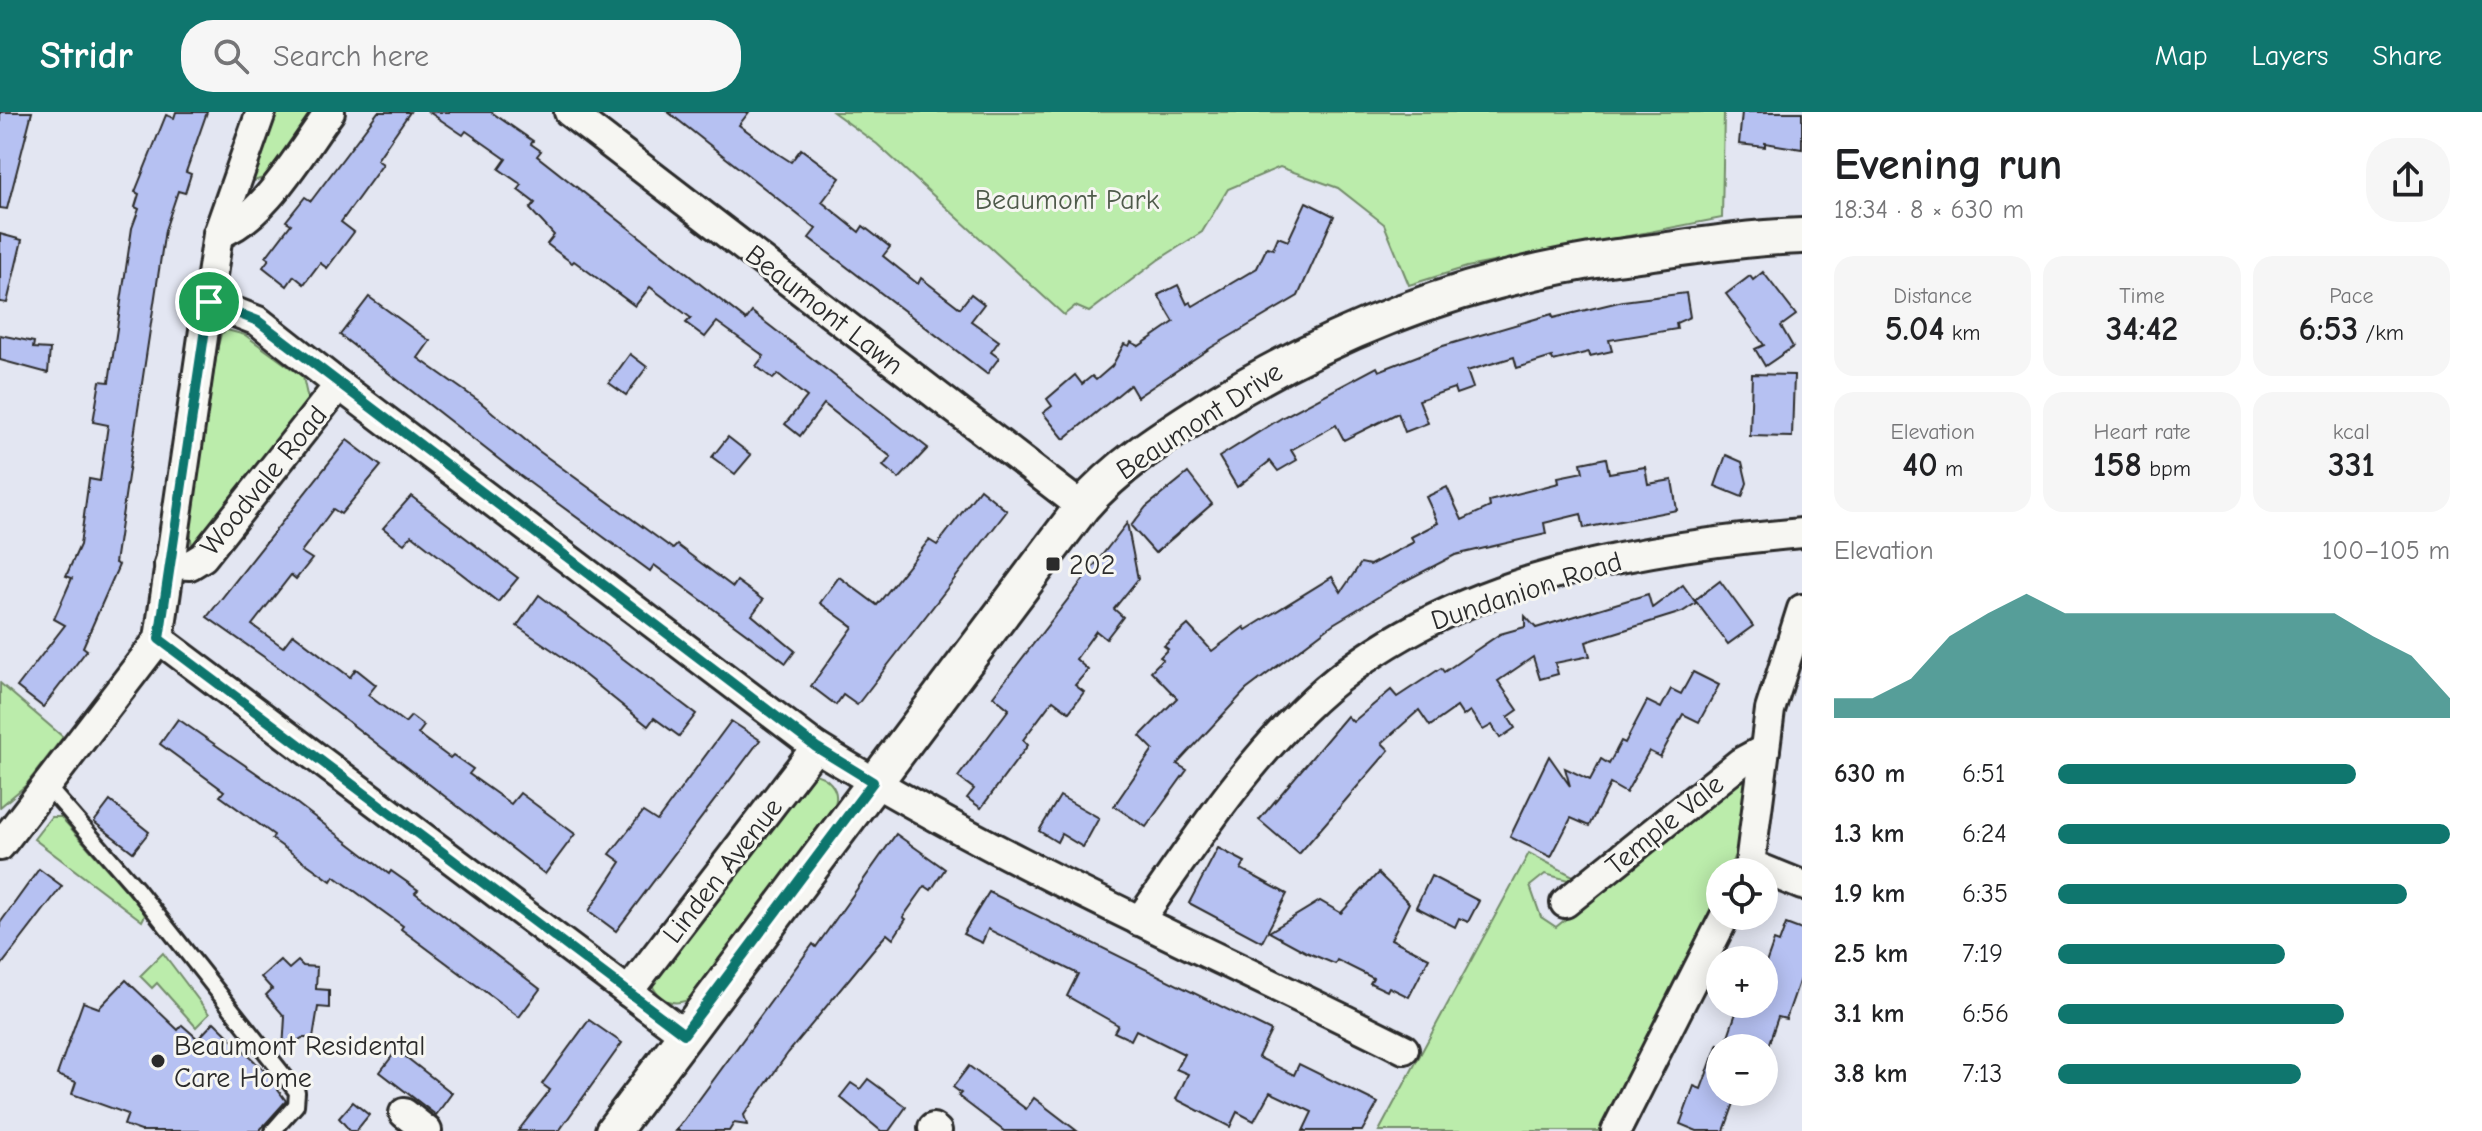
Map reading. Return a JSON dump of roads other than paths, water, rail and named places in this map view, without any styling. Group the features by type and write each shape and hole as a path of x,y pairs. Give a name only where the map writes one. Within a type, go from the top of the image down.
{"street":[{"name":"Woodvale Road","path":"0,846 159,639 218,234 261,112"},
{"path":"218,234 237,228 255,212 330,112"},
{"name":"Beaumont Lawn","path":"569,112 1082,507"},
{"name":"Beaumont Drive","path":"613,1131 1082,507 1130,460 1198,415 1300,355 1378,319 1468,289 1569,265 1706,242 1802,236"},
{"name":"Woodvale Road","path":"169,564 190,565 203,557 339,385 258,321 209,302"},
{"path":"339,385 816,747 873,782 1139,921 1404,1049"},
{"name":"Dundanion Road","path":"1139,921 1249,770 1286,727 1333,683 1409,631 1446,611 1577,568 1718,540 1802,533"},
{"name":"Temple Vale","path":"1749,858 1778,676 1802,609"},
{"path":"159,639 684,1034"},
{"name":"Linden Avenue","path":"628,992 816,747"},
{"name":"Temple Vale","path":"1565,903 1741,762 1765,749"},
{"name":"Temple Vale","path":"1778,877 1802,885"},
{"path":"1616,1131 1718,930"},
{"path":"404,1113 427,1131"}],"lane":[{"path":"47,786 136,888 297,1092 296,1105 273,1131"}],"place":[{"name":"202","path":"1053,564"},
{"name":"Beaumont Residental Care Home","path":"158,1061"}],"park label":[{"name":"Beaumont Park","path":"1067,199"}]}
